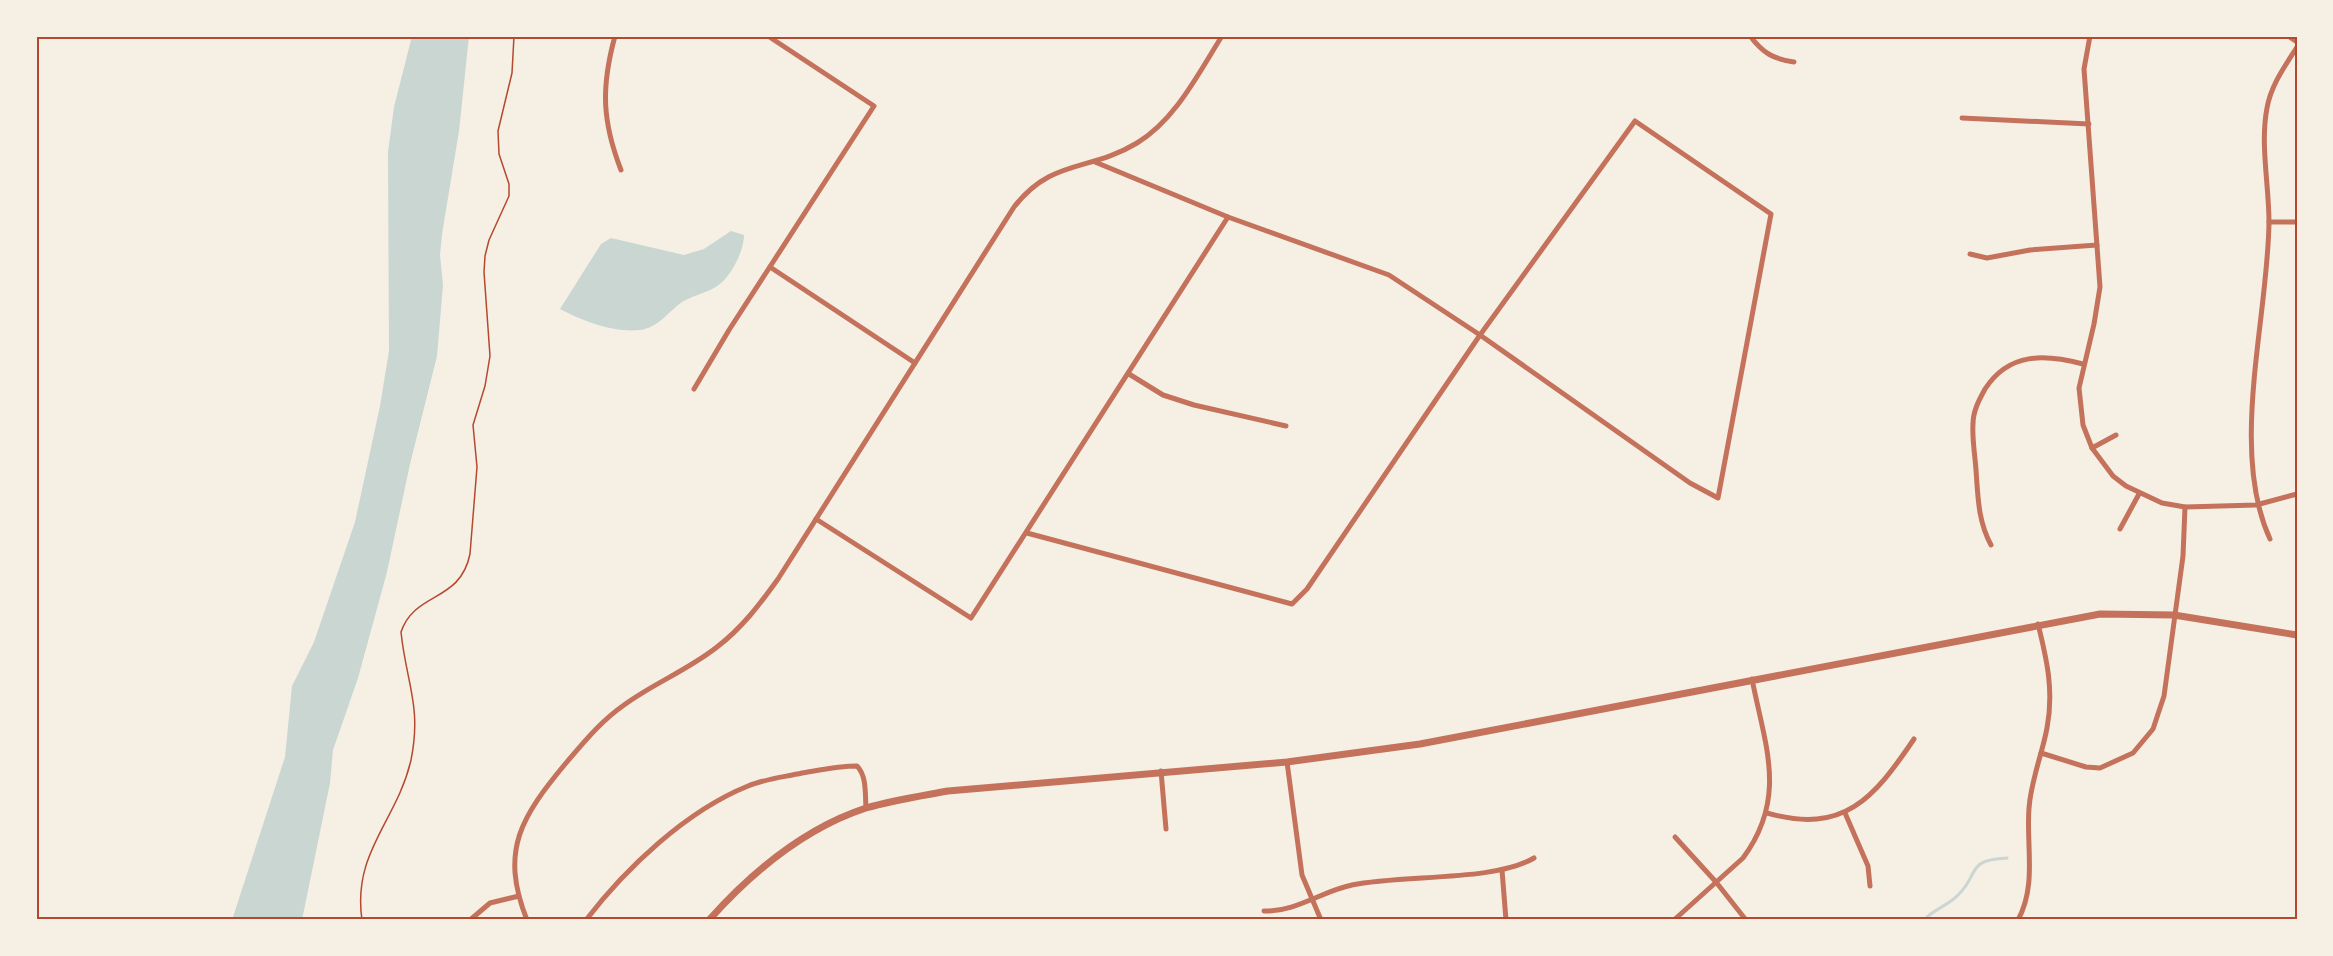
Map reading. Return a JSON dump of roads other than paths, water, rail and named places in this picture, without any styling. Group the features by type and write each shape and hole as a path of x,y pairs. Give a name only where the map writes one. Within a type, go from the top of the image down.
{"street":[{"path":"615,36 606,68 604,103 608,137 621,170"},
{"path":"694,389 874,106 768,36"},
{"path":"527,920 519,896 514,866 515,845 522,823 539,796 585,741 613,713 704,657 735,632 764,598 1029,189 1053,173 1095,162 1137,143 1161,126 1222,36"},
{"path":"1750,36 1761,51 1776,60 1794,62"},
{"path":"2090,36 2084,69 2100,287 2083,364 2079,407 2092,447 2113,476 2139,494 2185,507 2256,505 2297,494"},
{"path":"2288,36 2297,42"},
{"path":"2270,539 2256,505 2251,444 2269,222 2266,110 2278,78 2297,47"},
{"path":"1962,118 2089,124"},
{"path":"1027,533 1292,604 1306,590 1480,335 1635,122 1771,214 1718,498 1690,483 1480,335 1389,275 1228,217 1095,162"},
{"path":"816,519 971,618 1228,217"},
{"path":"2269,222 2297,222"},
{"path":"1970,254 1987,258 2030,250 2097,245"},
{"path":"770,267 915,363"},
{"path":"1991,545 1983,531 1979,516 1973,424 1979,400 1991,381 2009,365 2021,360 2054,357 2083,364"},
{"path":"1129,374 1163,395 1194,405 1286,426"},
{"path":"2092,447 2116,435"},
{"path":"2120,529 2139,494"},
{"path":"2041,753 2086,767 2100,768 2133,753 2153,729 2160,714 2183,556 2185,507"},
{"path":"709,920 740,888 786,851 825,827 866,808 948,791 1287,762 1420,744 2038,624 2100,614 2174,615 2297,635"},
{"path":"2018,920 2028,892 2029,806 2051,704 2051,679 2038,624"},
{"path":"1674,920 1748,852 1767,813 1770,773 1752,679"},
{"path":"1767,813 1815,821 1845,813 1872,795 1914,739"},
{"path":"1287,762 1297,851 1310,899 1321,920"},
{"path":"586,920 614,886 656,846 711,805 749,786 831,768 856,766 862,772 866,808"},
{"path":"1161,771 1166,829"},
{"path":"1845,813 1869,866 1870,886"},
{"path":"1675,837 1716,882 1746,920"},
{"path":"1264,911 1280,911 1350,885 1388,878 1502,870 1522,865 1534,858"},
{"path":"1502,870 1506,920"},
{"path":"470,920 490,903 519,896"}],"waterway":[{"path":"1924,920 1958,895 1979,865 1994,859 2007,858"}]}
